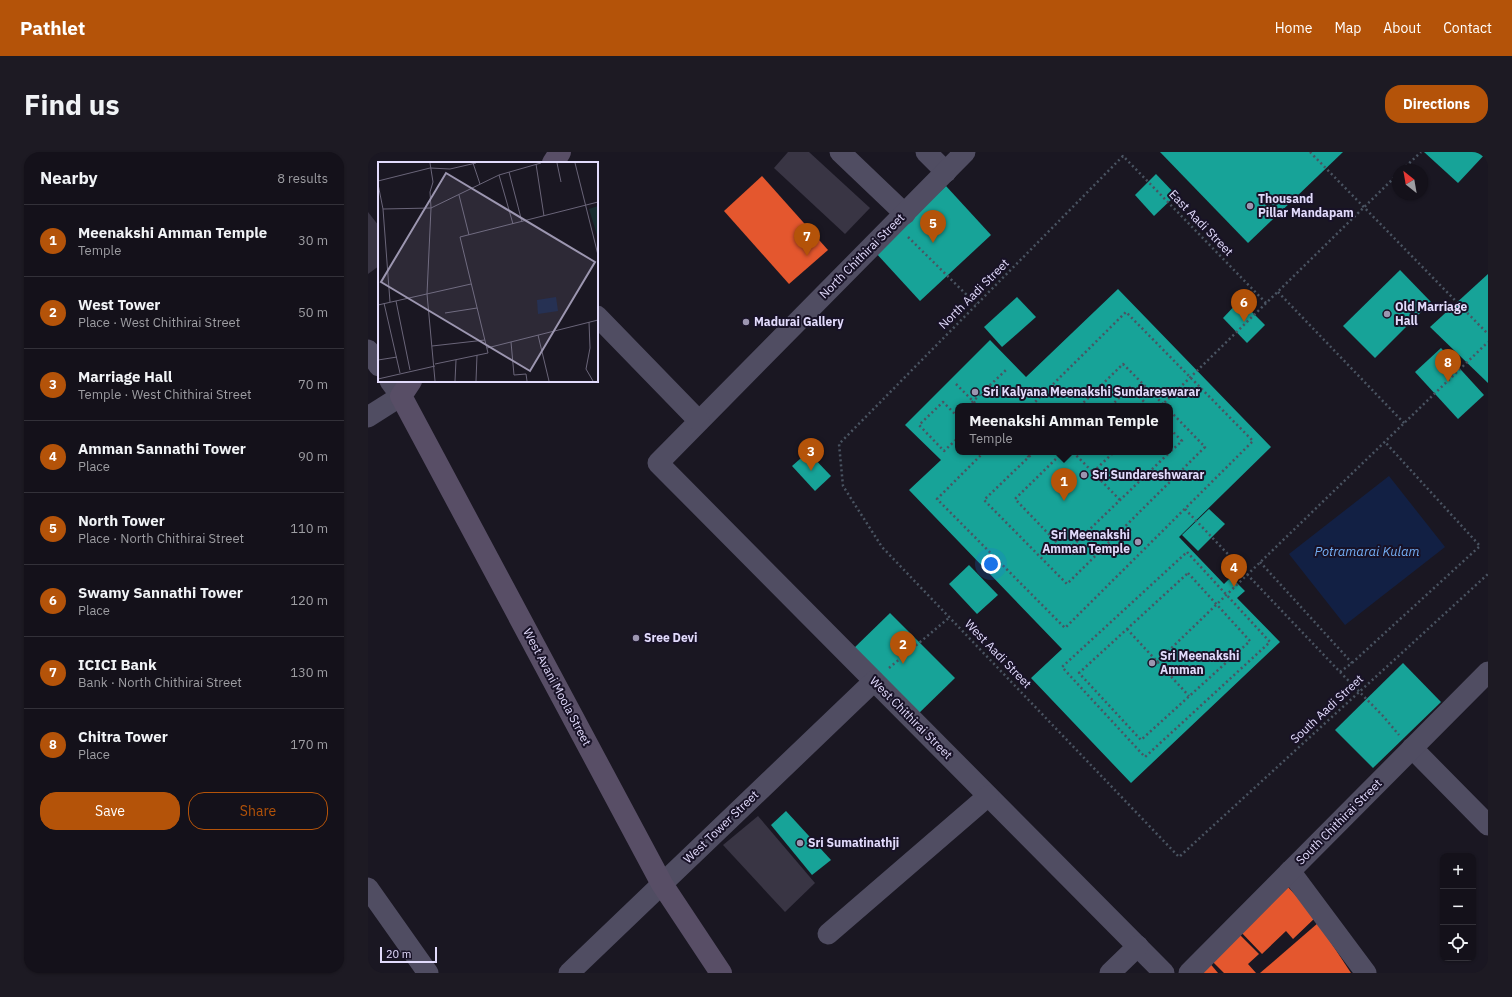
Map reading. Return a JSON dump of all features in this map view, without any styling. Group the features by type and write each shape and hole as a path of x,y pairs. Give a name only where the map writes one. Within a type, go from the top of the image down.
{"main road":[{"path":"554,162 560,152"},
{"name":"West Avani Moola Street","path":"400,386 662,884 721,973"}],"street":[{"path":"840,152 900,219"},
{"path":"926,152 946,172"},
{"name":"North Chithirai Street","path":"658,463 966,152"},
{"path":"598,317 699,422"},
{"path":"368,350 378,365"},
{"path":"368,417 400,386"},
{"name":"West Chithirai Street","path":"658,463 1164,973"},
{"name":"South Chithirai Street","path":"1189,973 1488,672"},
{"name":"West Tower Street","path":"569,973 874,681"},
{"path":"1412,748 1488,825"},
{"path":"828,934 988,796"},
{"path":"1290,871 1366,973"},
{"path":"368,888 428,973"},
{"path":"1110,973 1138,946"}],"path":[{"path":"1310,152 1488,334"},
{"path":"1408,164 1420,152"},
{"name":"East Aadi Street","path":"1122,156 1266,303"},
{"name":"North Aadi Street","path":"839,444 1122,156"},
{"path":"1165,403 1392,180"},
{"path":"900,219 976,304"},
{"path":"1278,292 1404,423"},
{"path":"981,455 937,499 1064,628 1253,441 1126,312 1034,403"},
{"path":"1157,662 1488,342"},
{"path":"1083,403 1123,364 1161,403"},
{"path":"972,403 1006,370"},
{"path":"956,384 974,401"},
{"path":"1114,403 1130,387 1145,403"},
{"path":"955,414 943,402 919,425 944,451 955,441"},
{"path":"1029,457 984,500 1067,584 1205,447 1173,414"},
{"path":"1173,432 1182,441 1173,449"},
{"path":"1340,672 1352,663 1480,546 1385,442"},
{"name":"West Aadi Street","path":"839,444 843,486 853,504 882,547 1179,857"},
{"path":"1060,455 1015,499 1066,552 1167,455"},
{"path":"1076,455 1120,500"},
{"path":"1093,472 1111,455"},
{"path":"1185,509 1412,748"},
{"path":"1187,552 1227,595 1270,642 1145,757 1062,668 1187,552"},
{"path":"1260,562 1352,663"},
{"path":"1188,573 1250,640 1141,740 1079,673 1127,629 1188,573"},
{"name":"South Aadi Street","path":"1179,857 1488,574"},
{"path":"874,681 950,617"},
{"path":"1127,629 1189,696"}],"water":[{"name":"Potramarai Kulam","path":"1389,476 1445,547 1345,625 1289,554"}],"building: Shops":[{"path":"762,176 828,250 789,284 724,211"},
{"path":"1286,885 1316,917 1293,939 1286,931 1262,954 1239,930"},
{"path":"1318,923 1351,973 1260,973"},
{"path":"1238,933 1259,954 1248,964 1256,973 1224,973 1210,959"},
{"path":"1208,961 1218,973 1194,973"}],"building: Public":[{"name":"Thousand Pillar Mandapam","path":"1160,152 1343,152 1248,243"},
{"path":"1424,152 1487,152 1458,183"},
{"path":"1156,174 1176,195 1154,216 1135,195"},
{"path":"946,186 991,235 920,301 875,252"},
{"name":"Old Marriage Hall","path":"1400,270 1431,302 1375,358 1343,326"},
{"path":"1488,274 1488,383 1430,327"},
{"name":"Sri Sundareshwarar","path":"1118,289 1271,447 1179,537 1224,584 1231,577 1245,591 1237,598 1280,642 1131,783 1031,678 1062,649 909,490 941,460 905,425 990,340 1026,377"},
{"path":"1017,297 1036,317 1002,347 984,327"},
{"path":"1240,300 1265,325 1247,343 1223,318"},
{"path":"1441,348 1484,395 1458,419 1415,372"},
{"path":"808,452 831,476 815,491 792,466"},
{"path":"1209,509 1225,524 1198,551 1182,535"},
{"path":"969,565 998,595 977,614 949,584"},
{"path":"890,613 955,678 916,716 851,651"},
{"path":"1403,663 1441,702 1373,768 1335,730"},
{"name":"Sri Sumatinathji","path":"786,811 831,860 812,875 771,825"}],"building: Other":[{"path":"788,152 809,152 870,208 845,234 774,168"},
{"path":"368,212 378,225 378,267 368,274"},
{"path":"758,816 815,883 785,912 723,845"}],"place":[{"name":"Thousand Pillar Mandapam","path":"1250,206"},
{"name":"North Tower","path":"933,243"},
{"name":"ICICI Bank","path":"807,256"},
{"name":"Old Marriage Hall","path":"1387,314"},
{"name":"Madurai Gallery","path":"746,322"},
{"name":"Swamy Sannathi Tower","path":"1244,322"},
{"name":"Chitra Tower","path":"1448,382"},
{"name":"Sri Kalyana Meenakshi Sundareswarar","path":"975,392"},
{"name":"Marriage Hall","path":"811,471"},
{"name":"Sri Sundareshwarar","path":"1084,475"},
{"name":"Meenakshi Amman Temple","path":"1064,501"},
{"name":"Sri Meenakshi Amman Temple","path":"1138,542"},
{"name":"Amman Sannathi Tower","path":"1234,587"},
{"name":"Sree Devi","path":"636,638"},
{"name":"Sri Meenakshi Amman","path":"1152,663"},
{"name":"West Tower","path":"903,664"},
{"name":"Sri Sumatinathji","path":"800,843"}]}
